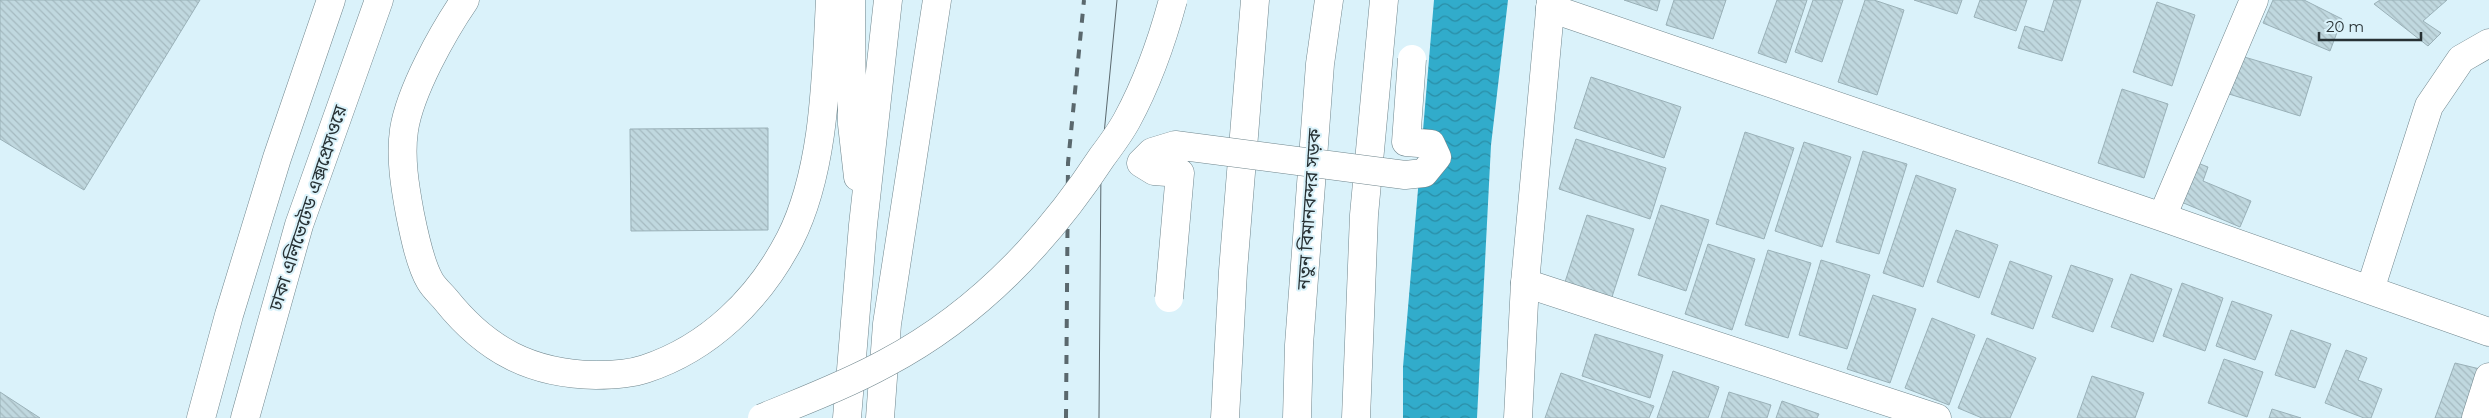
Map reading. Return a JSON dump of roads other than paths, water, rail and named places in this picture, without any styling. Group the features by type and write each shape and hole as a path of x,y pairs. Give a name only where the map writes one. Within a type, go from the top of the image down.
{"main road":[{"path":"201,418 229,315 277,158 332,0"},
{"name":"ঢাকা এলিভেটেড এক্সপ্রেসওয়ে","path":"245,418 299,225 379,0"},
{"path":"466,0 453,19 420,81 404,130 404,180 414,234 430,281 466,325 496,348 532,366 568,374 611,375 643,370 680,354 715,332 746,303 769,274 790,238 808,191 823,112 830,0"},
{"path":"851,0 852,124 863,225"},
{"path":"847,418 863,225 888,0"},
{"path":"880,418 887,324 937,0"},
{"path":"762,418 851,381 888,363 962,313 1024,258 1060,218 1127,120 1145,83 1173,0"},
{"path":"1225,418 1232,271 1255,0"},
{"name":"নতুন বিমানবন্দর সড়ক","path":"1297,418 1299,345 1320,64 1329,0"},
{"path":"1356,418 1368,157 1384,0"},
{"path":"2162,217 2254,0"},
{"path":"1518,418 1525,283 1550,4 2489,332"},
{"path":"2370,290 2429,106 2461,59 2489,43"},
{"path":"1169,298 1180,173 1154,171 1141,163 1152,152 1175,145 1405,175 1424,173 1437,157 1430,144 1406,142 1412,59"},
{"path":"1525,283 1937,418"},
{"path":"2476,418 2489,377"}],"water":[{"path":"1434,0 1508,0 1491,145 1477,418 1403,418 1403,367"}],"tram line":[{"path":"1099,418 1101,165 1117,0"}],"railway":[{"path":"1066,418 1068,163 1084,0"}]}
